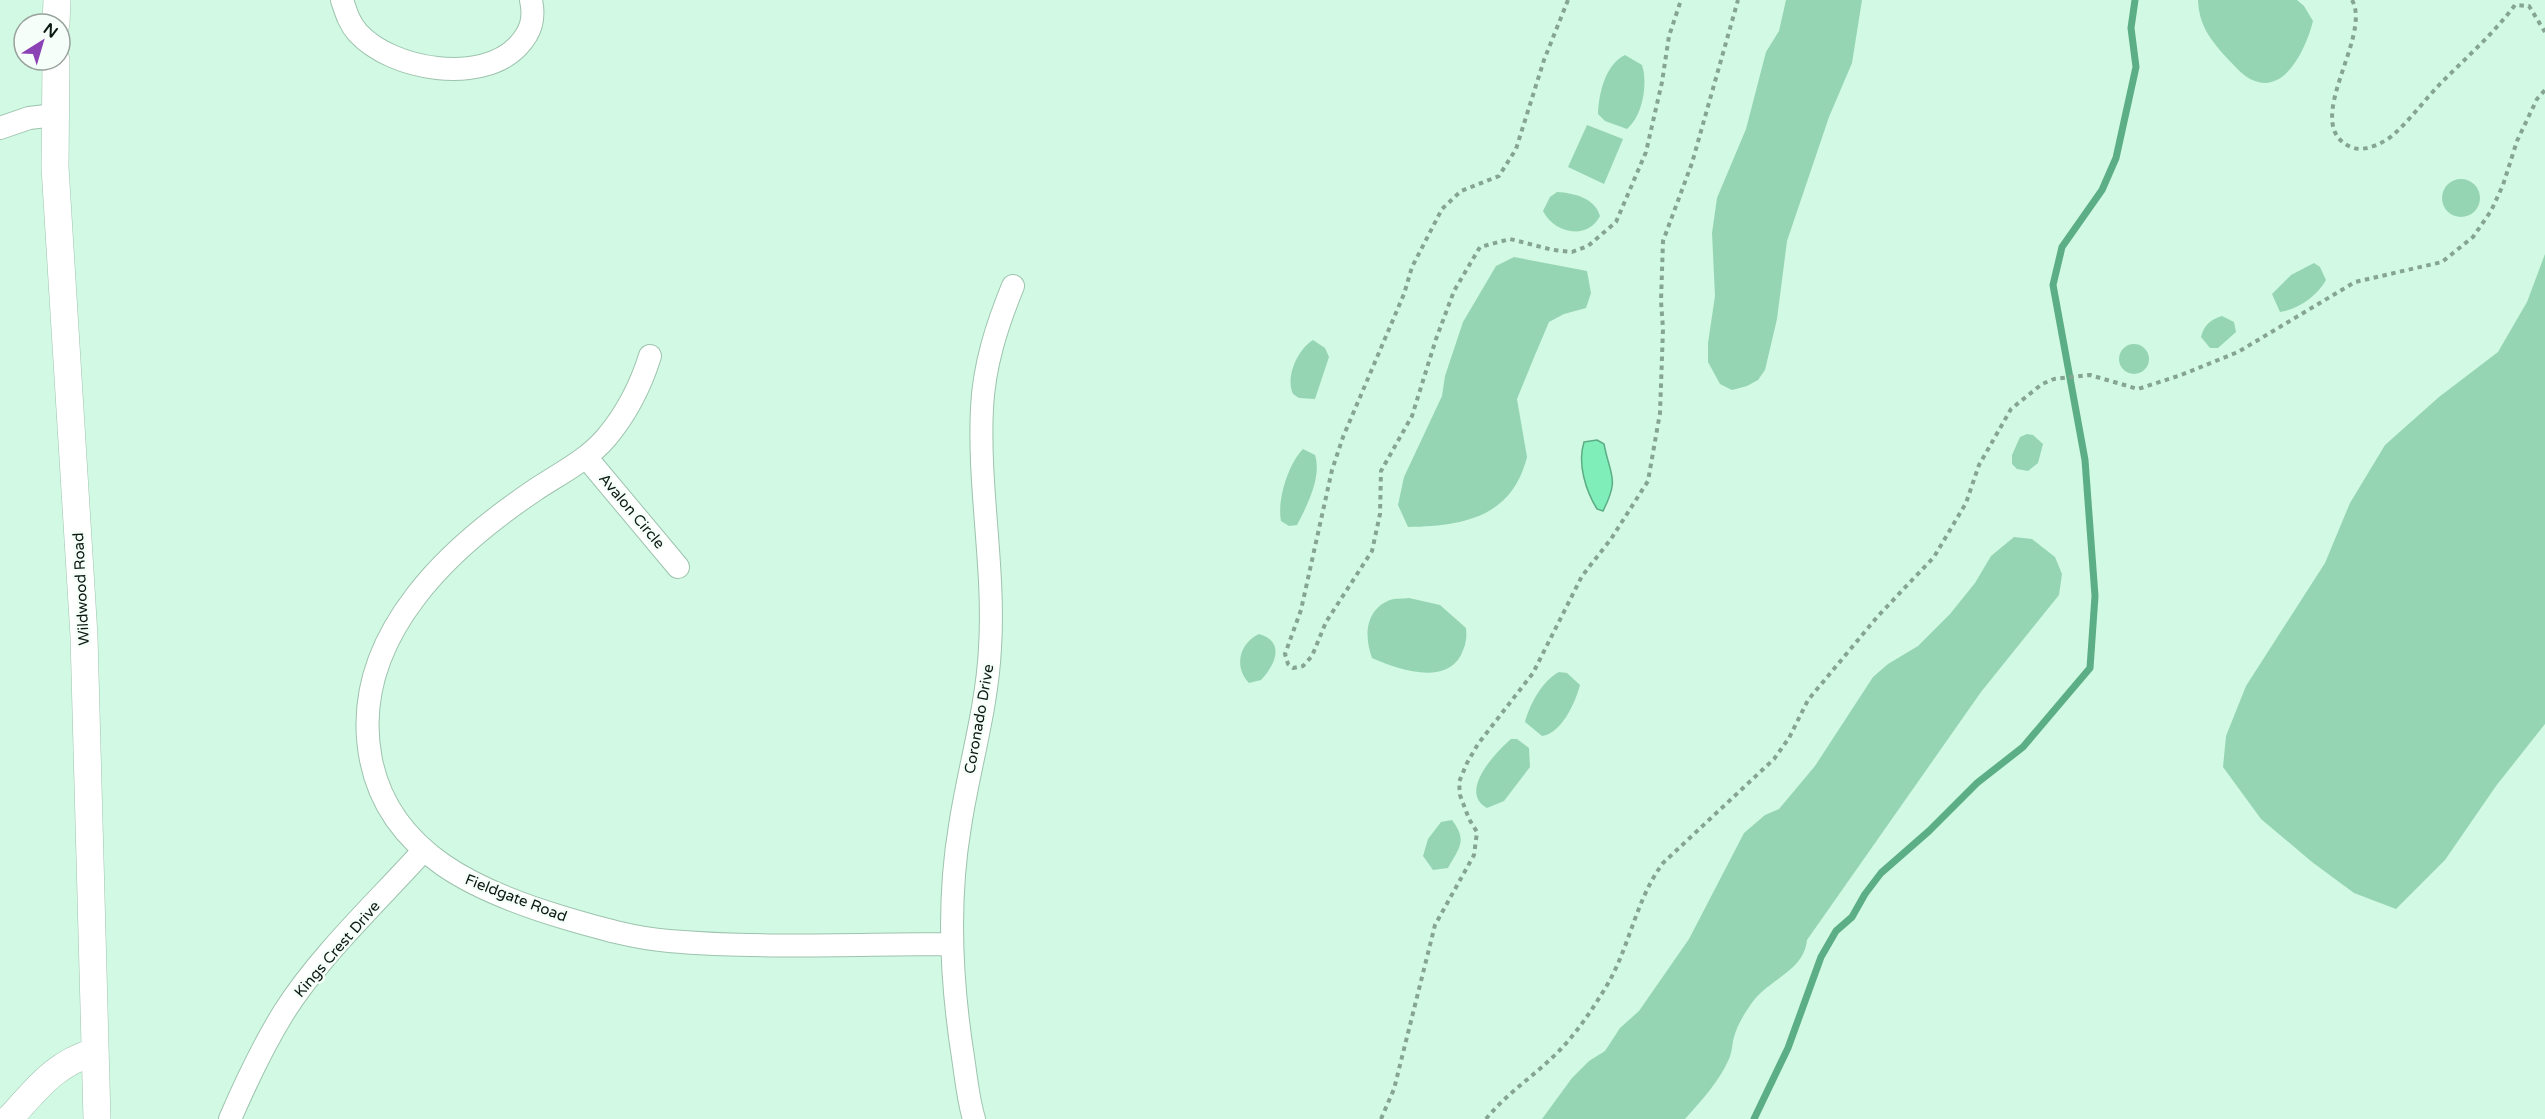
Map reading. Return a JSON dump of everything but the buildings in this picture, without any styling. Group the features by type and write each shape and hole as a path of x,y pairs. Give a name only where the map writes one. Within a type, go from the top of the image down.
{"street":[{"path":"342,0 348,20 367,40 394,57 414,64 449,69 473,68 496,61 512,51 525,38 531,26 534,14 531,0"},
{"name":"Wildwood Road","path":"56,72 55,115 64,333 84,636 97,1119"},
{"path":"0,128 29,117 55,115"},
{"name":"Coronado Drive","path":"974,1119 957,1019 951,944 959,828 983,710 990,655 982,406 987,364 998,325 1013,286"},
{"name":"Fieldgate Road","path":"650,357 641,385 627,412 604,441 586,457 490,523 445,564 417,594 394,627 380,657 371,686 367,717 368,742 374,773 391,811 402,829 423,851 450,871 482,888 612,932 655,939 771,945 951,944"},
{"name":"Avalon Circle","path":"586,457 678,567"},
{"name":"Kings Crest Drive","path":"230,1119 249,1074 290,1003 309,978 423,851"},
{"path":"9,1119 56,1068 94,1052"}],"path":[{"path":"1568,0 1544,60 1516,149 1499,176 1461,191 1442,209 1412,267 1404,294 1342,437 1332,470 1301,610 1285,654 1288,664 1293,668 1303,666 1312,656 1326,622 1372,551 1380,514 1381,471 1413,416 1436,339 1454,291 1480,247 1510,239 1553,250 1572,252 1588,246 1616,222 1646,152 1662,82 1669,36 1681,0"},
{"path":"1381,1119 1394,1089 1435,925 1474,855 1478,842 1477,831 1469,819 1460,795 1460,782 1467,763 1533,673 1582,576 1611,539 1648,481 1660,413 1663,241 1692,163 1738,0"},
{"path":"2352,0 2356,8 2354,40 2344,63 2331,112 2332,123 2342,142 2354,149 2371,147 2392,136 2442,82 2496,30 2515,5 2523,3 2529,6 2545,32"},
{"path":"1486,1119 1504,1097 1557,1053 1582,1024 1618,964 1648,883 1683,842 1729,803 1774,759 1789,738 1808,700 1878,616 1934,557 1966,503 1979,465 2011,409 2042,384 2054,379 2090,375 2138,389 2157,383 2238,352 2355,282 2442,262 2473,237 2491,211 2527,118 2545,90"}],"shaded area":[{"path":"1786,0 1862,0 1852,63 1829,117 1787,241 1777,319 1765,370 1758,380 1732,390 1720,384 1708,362 1708,343 1715,296 1712,233 1717,198 1746,129 1766,52 1779,31"},
{"path":"2198,0 2297,0 2304,6 2313,21 2300,54 2286,74 2266,83 2255,81 2239,70 2210,38 2203,24"},
{"path":"1625,55 1642,65 1644,72 1643,99 1637,116 1627,129 1605,121 1598,114 1604,80 1612,65"},
{"path":"1587,125 1623,139 1604,184 1568,167"},
{"path":"2461,179 2468,180 2474,185 2479,191 2479,205 2474,211 2468,216 2461,217 2454,216 2448,211 2443,205 2442,198 2443,191 2448,185 2454,180"},
{"path":"1557,192 1577,195 1589,201 1600,216 1587,229 1571,231 1562,229 1548,219 1543,211 1550,197"},
{"path":"2545,254 2545,724 2496,786 2445,860 2396,909 2354,893 2312,862 2261,819 2223,767 2226,736 2246,686 2325,563 2350,503 2385,445 2439,397 2498,352 2527,302"},
{"path":"1514,257 1587,271 1591,293 1586,308 1564,314 1549,322 1517,399 1527,457 1520,477 1510,494 1497,506 1482,515 1447,524 1408,527 1398,505 1404,477 1442,396 1445,376 1463,322 1496,266"},
{"path":"2314,263 2320,267 2326,280 2322,286 2301,305 2280,312 2272,294 2291,275"},
{"path":"2222,316 2234,322 2236,332 2218,348 2210,348 2201,337 2202,333 2208,324"},
{"path":"1313,340 1325,348 1329,357 1315,399 1299,398 1293,394 1291,387 1292,372 1302,350"},
{"path":"2134,344 2144,349 2149,359 2144,369 2134,374 2124,369 2119,359 2124,349"},
{"path":"2027,434 2033,435 2043,444 2038,463 2028,471 2017,469 2012,464 2012,455 2020,437"},
{"path":"1597,440 1604,444 1612,477 1611,491 1603,511 1597,509 1593,502 1582,468 1584,442"},
{"path":"1303,449 1315,455 1317,473 1309,500 1297,525 1289,526 1281,521 1282,493 1288,473"},
{"path":"2014,537 2032,539 2055,557 2062,574 2059,595 1981,692 1807,940 1800,959 1761,992 1751,1004 1736,1032 1729,1059 1709,1091 1685,1119 1542,1119 1572,1078 1589,1061 1605,1051 1620,1028 1639,1011 1689,939 1744,833 1765,815 1779,809 1815,766 1873,677 1888,664 1918,646 1950,614 1975,583 1991,556"},
{"path":"1409,598 1440,605 1466,628 1466,642 1461,655 1454,664 1444,670 1420,672 1407,670 1372,658 1368,641 1371,617 1382,604 1390,600"},
{"path":"1259,634 1273,642 1274,661 1261,680 1249,683 1241,669 1241,655 1247,643"},
{"path":"1559,672 1567,673 1580,685 1567,716 1556,729 1542,736 1525,722 1538,694 1547,681"},
{"path":"1511,739 1517,739 1529,748 1530,767 1504,801 1487,808 1479,801 1476,792 1478,783 1496,753"},
{"path":"1452,820 1461,839 1458,850 1448,868 1433,870 1423,856 1428,839 1441,822"}],"waterway":[{"path":"1754,1119 1788,1048 1821,957 1836,931 1852,917 1865,894 1881,873 1929,831 1977,783 2023,747 2090,668 2095,596 2085,460 2053,285 2062,247 2102,190 2116,158 2136,67 2131,28 2135,0"}]}
